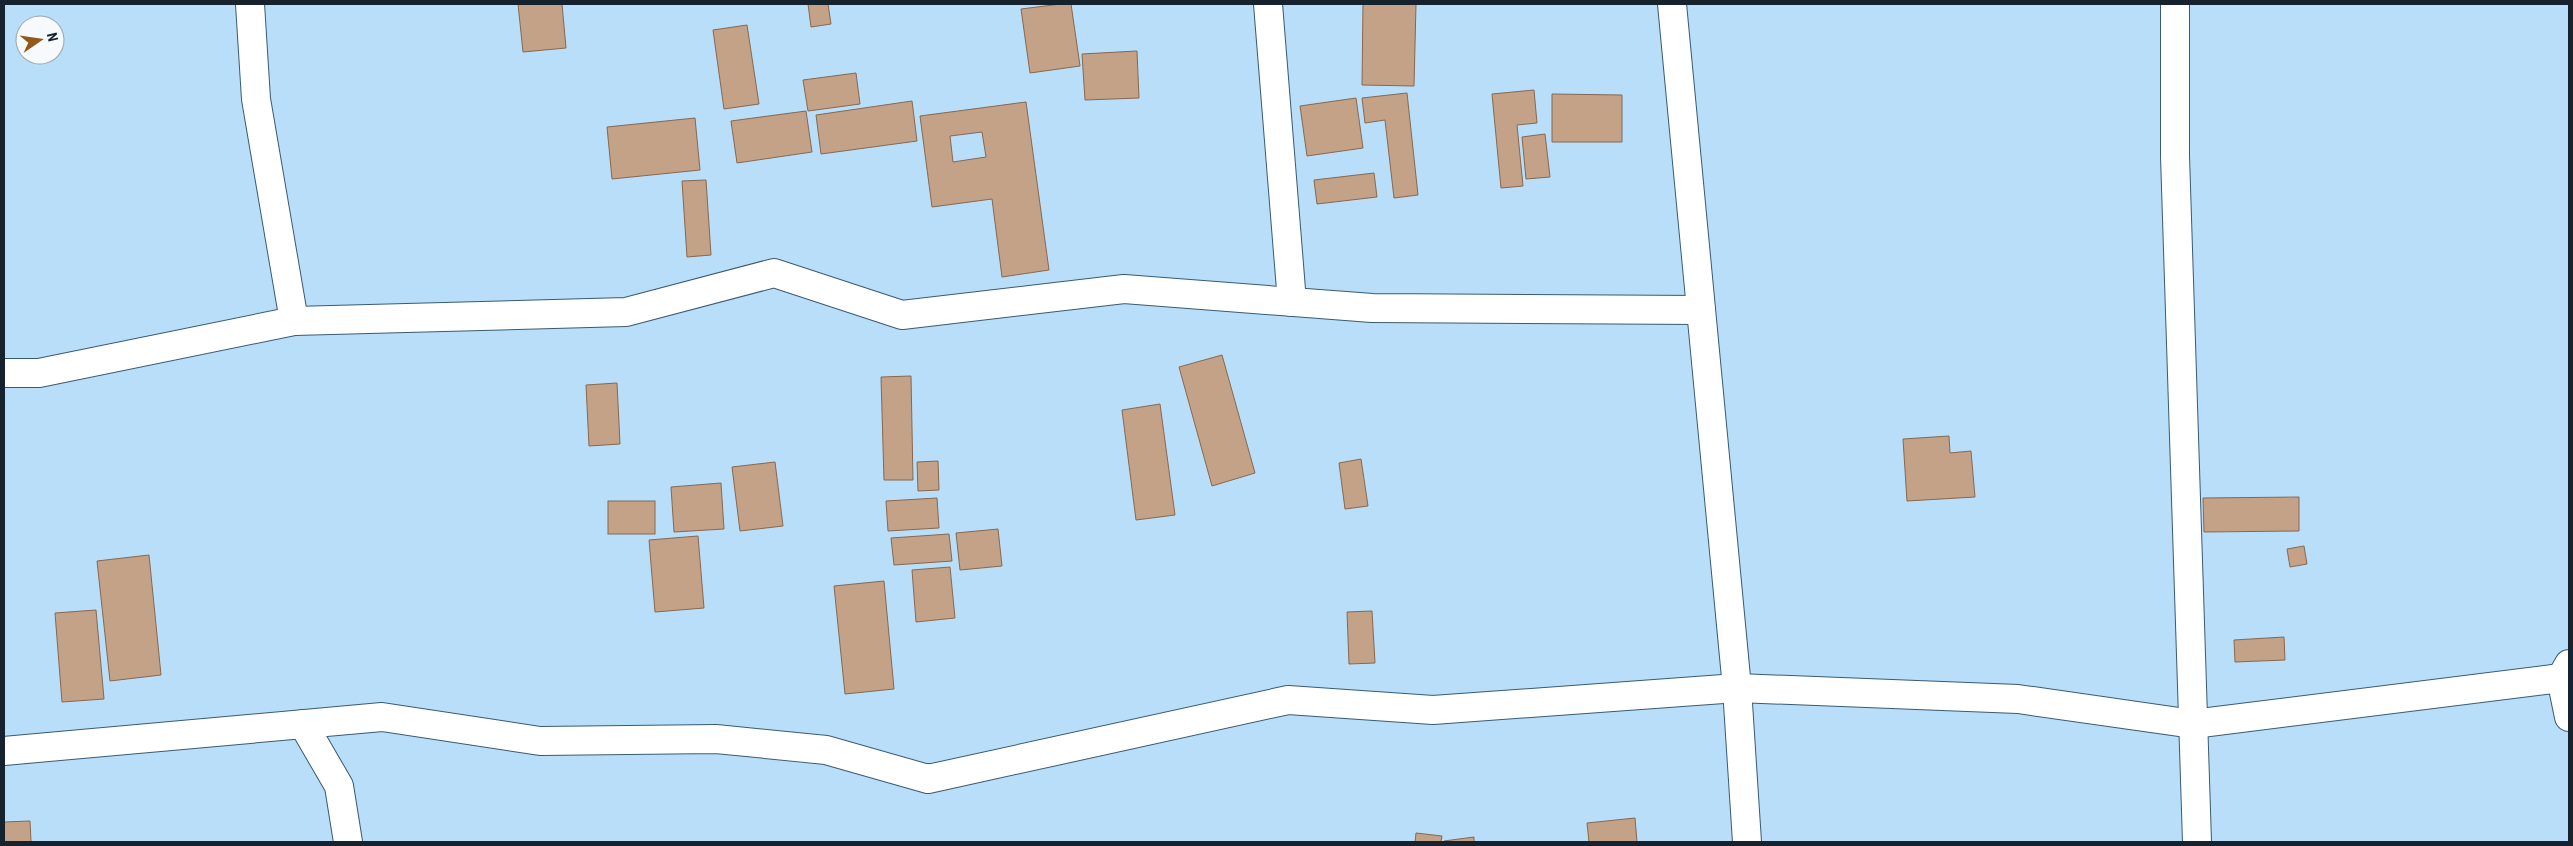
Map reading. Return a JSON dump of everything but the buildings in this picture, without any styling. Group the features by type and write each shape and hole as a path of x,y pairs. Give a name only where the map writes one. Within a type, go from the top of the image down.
{"street":[{"path":"250,4 256,99 294,321"},
{"path":"1268,4 1292,302"},
{"path":"1672,4 1737,688 1747,842"},
{"path":"2175,4 2176,166 2197,842"},
{"path":"4,373 39,373 294,321 626,312 774,273 902,315 1124,289 1372,308 1701,310"},
{"path":"4,751 382,717 540,741 716,740 826,750 928,779 1288,700 1433,710 1737,688 2018,699 2193,724 2565,671 2569,717"},
{"path":"302,724 339,786 348,842"}]}
